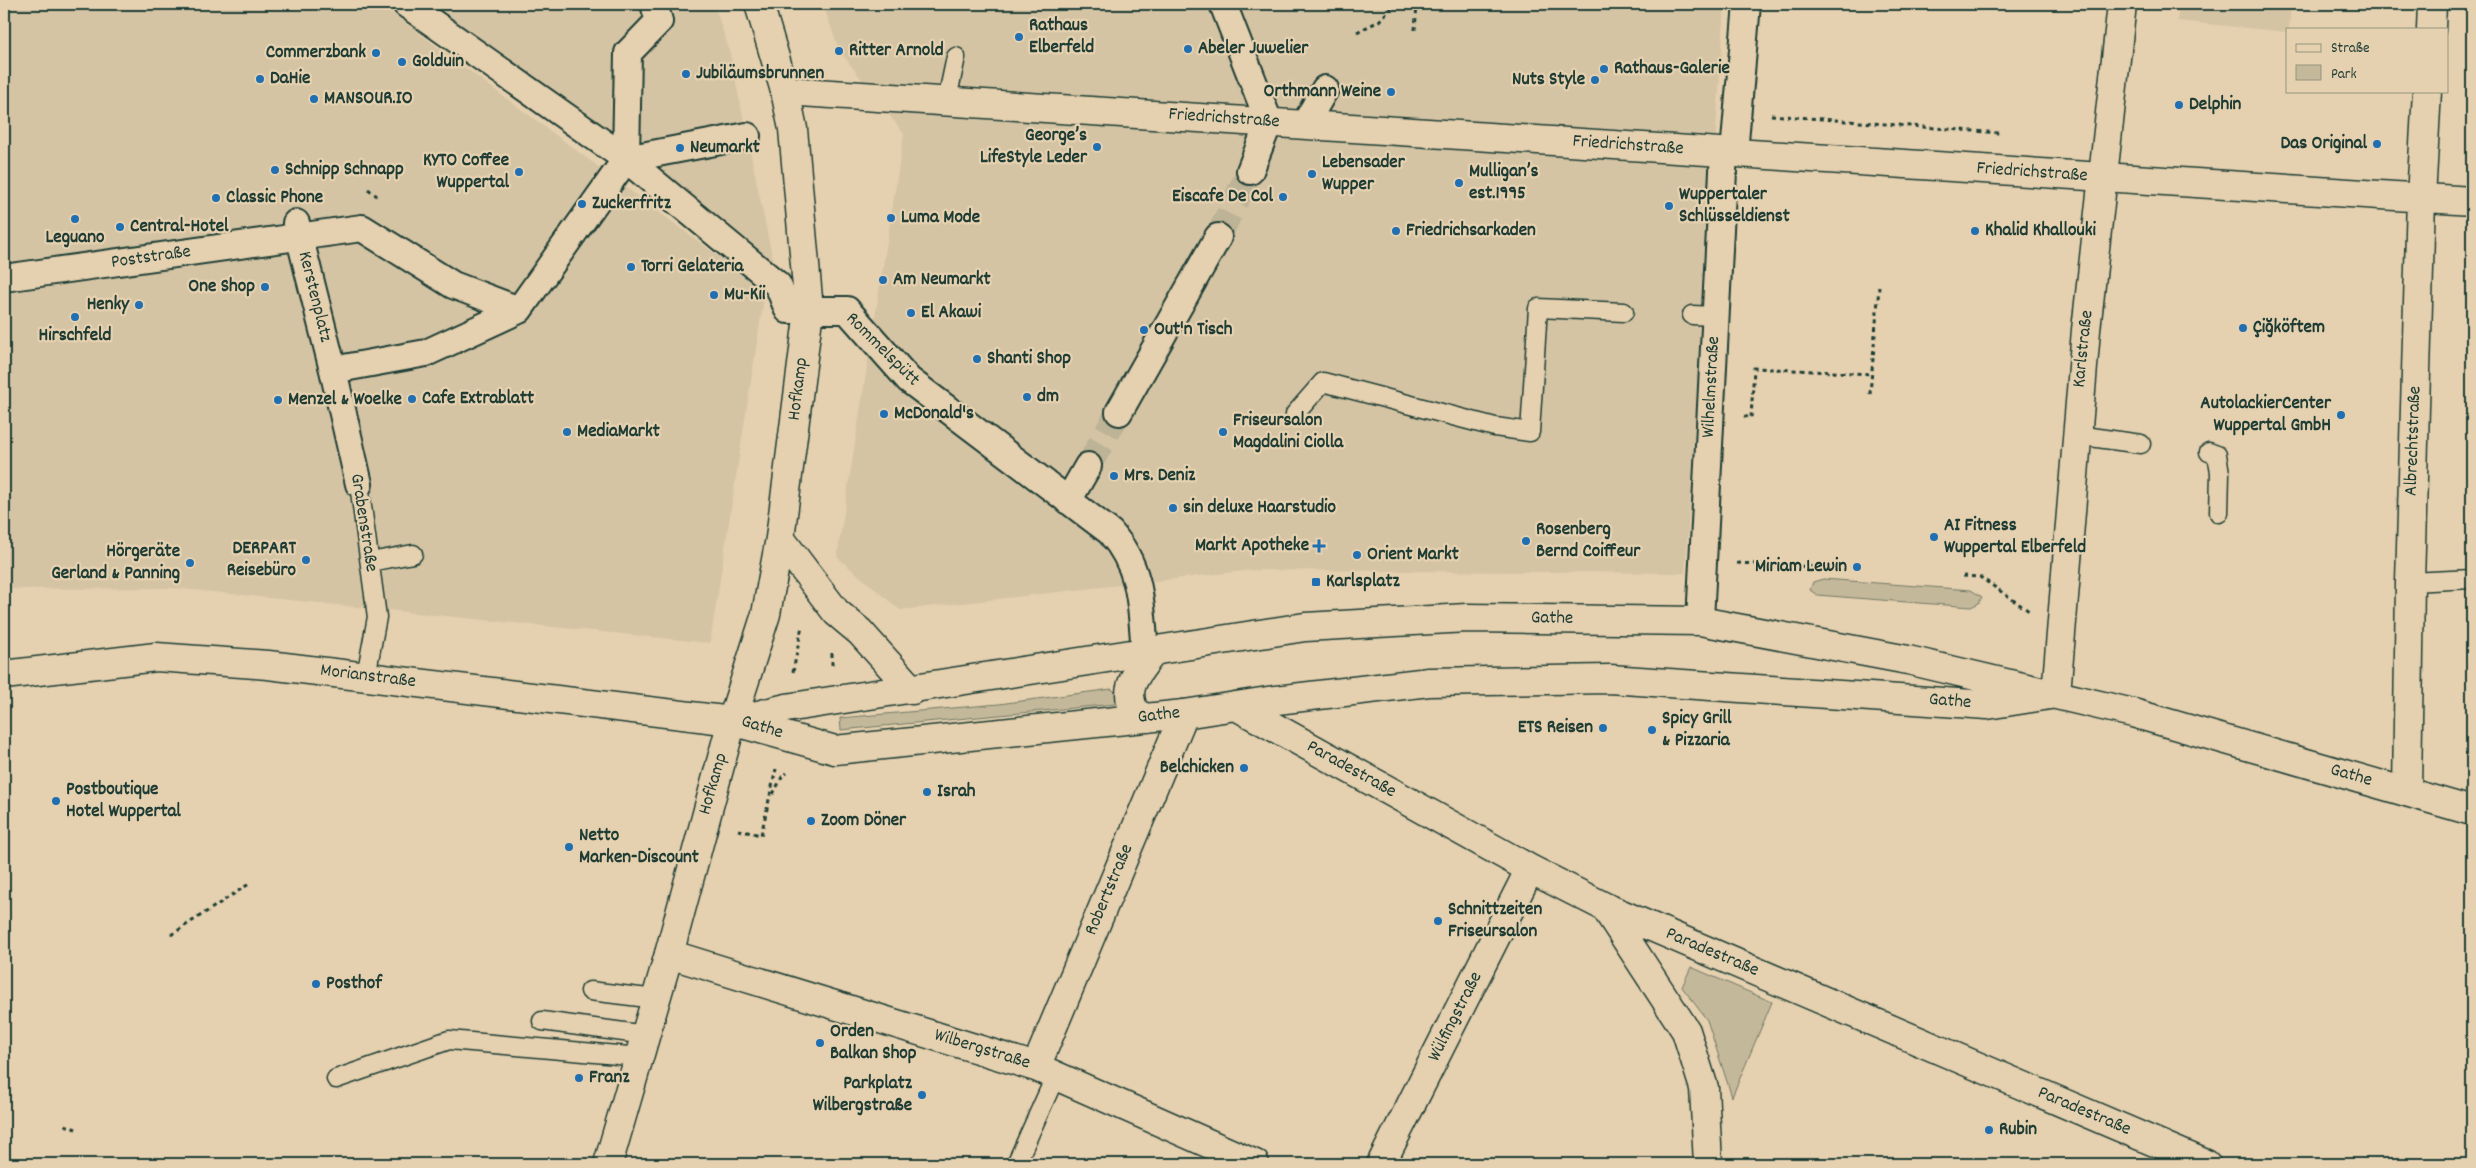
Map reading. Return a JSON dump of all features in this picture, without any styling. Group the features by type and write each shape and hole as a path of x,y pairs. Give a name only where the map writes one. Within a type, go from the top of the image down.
{"street":[{"path":"406,4 626,159 778,285 788,310 809,310 793,130 785,90 759,4"},
{"path":"332,370 426,352 519,310 626,159 628,53 658,21 654,4"},
{"path":"1223,4 1269,122 1250,171"},
{"path":"1726,4 1746,15 1729,152"},
{"name":"Karlstraße","path":"2056,694 2076,435 2122,4"},
{"path":"2431,28 2432,4"},
{"path":"1305,124 1325,89"},
{"name":"Friedrichstraße","path":"785,90 1729,152 2102,179 2472,201"},
{"name":"Albrechtstraße","path":"2407,792 2410,582 2421,198 2427,92"},
{"path":"626,159 747,136"},
{"name":"Wilhelmstraße","path":"1700,622 1703,562 1704,316 1729,152"},
{"name":"Kerstenplatz","path":"332,370 297,231 362,228 453,285 519,310"},
{"name":"Poststraße","path":"4,278 297,231"},
{"path":"1119,412 1218,238"},
{"name":"Rommelspütt","path":"809,310 847,310 909,380 1110,532 1128,556 1140,588 1149,652"},
{"name":"Hofkamp","path":"608,1164 669,954 732,721 766,614 780,538 809,310"},
{"name":"Grabenstraße","path":"332,370 359,484"},
{"path":"1068,501 1088,466"},
{"path":"780,538 836,612 860,632 912,690"},
{"name":"Gathe","path":"732,721 786,708 912,690 1305,627 1467,618 1700,622 1908,660 2133,712 2472,811"},
{"path":"1148,718 1136,714 1129,702 1128,690 1149,652"},
{"name":"Morianstraße","path":"4,675 156,657 268,665 732,721"},
{"name":"Gathe","path":"732,721 835,750 1184,714 1429,682 1591,679 1986,705 2056,694"},
{"name":"Paradestraße","path":"1236,706 1530,869 1605,907 2206,1164"},
{"name":"Robertstraße","path":"1046,1071 1184,714"},
{"name":"Wülfingstraße","path":"1382,1164 1530,869"},
{"path":"1605,907 1686,1031 1704,1088 1708,1164"},
{"name":"Wilbergstraße","path":"669,954 1046,1071 1255,1164"}],"lane":[{"path":"947,100 956,58"},
{"path":"1295,414 1324,382 1495,427 1530,432 1538,308 1624,312"},
{"path":"2076,435 2141,444"},
{"path":"2209,452 2217,455 2220,473 2219,513"},
{"name":"Grabenstraße","path":"359,484 377,618 366,676"},
{"path":"370,562 413,554"},
{"path":"2410,582 2472,579"},
{"path":"590,991 656,999"},
{"path":"542,1021 643,1046"},
{"path":"336,1079 448,1040 643,1046"},
{"path":"1016,1164 1046,1071"}],"path":[{"path":"1357,32 1379,20 1395,4"},
{"path":"1415,30 1417,4"},
{"path":"1870,394 1878,287"},
{"path":"1751,418 1754,368 1872,374"},
{"path":"1703,562 1818,567"},
{"path":"1963,576 1980,577 2029,611 2061,620"},
{"path":"704,821 761,835 771,797"},
{"path":"171,934 249,884"},
{"path":"65,1125 76,1129"}],"shaded area":[{"path":"4,4 380,4 765,291 710,643 173,588 4,589"},
{"name":"Neumarkt","path":"406,4 714,4 729,49 778,285"},
{"path":"823,4 1725,4 1685,573 1252,570 900,610 837,557 904,134 839,50"},
{"path":"2179,4 2291,4 2289,28 2286,28 2286,32 2177,21"}],"green space":[{"path":"1823,579 1971,590 1982,597 1979,603 1971,607 1817,595 1810,590 1813,582"},
{"path":"1112,689 1118,695 1115,704 841,730 840,718 999,704"},
{"path":"1691,967 1772,1002 1732,1097 1707,1020 1682,987"}],"tunnel":[{"path":"1218,237 1250,171"},
{"path":"1088,466 1119,412"}],"place":[{"name":"Rathaus Elberfeld","path":"1019,37"},
{"name":"Abeler Juwelier","path":"1188,49"},
{"name":"Ritter Arnold","path":"839,51"},
{"name":"Commerzbank","path":"376,53"},
{"name":"Golduin","path":"402,62"},
{"name":"Rathaus-Galerie","path":"1604,69"},
{"name":"Jubiläumsbrunnen","path":"686,74"},
{"name":"DaHie","path":"260,79"},
{"name":"Nuts Style","path":"1595,80"},
{"name":"Orthmann Weine","path":"1391,92"},
{"name":"MANSOUR.IO","path":"314,99"},
{"name":"Delphin","path":"2179,105"},
{"name":"Das Original","path":"2377,144"},
{"name":"George’s LifeStyle Leder","path":"1097,147"},
{"name":"Neumarkt","path":"680,148"},
{"name":"Schnipp Schnapp","path":"275,170"},
{"name":"KYTO Coffee Wuppertal","path":"519,172"},
{"name":"Lebensader Wupper","path":"1312,174"},
{"name":"Mulligan’s est.1995","path":"1459,183"},
{"name":"Eiscafe De Col","path":"1283,197"},
{"name":"Classic Phone","path":"216,198"},
{"name":"Zuckerfritz","path":"582,204"},
{"name":"Wuppertaler Schlüsseldienst","path":"1669,206"},
{"name":"Luma Mode","path":"891,218"},
{"name":"Leguano","path":"75,219"},
{"name":"Central-Hotel","path":"120,227"},
{"name":"Friedrichsarkaden","path":"1396,231"},
{"name":"Khalid Khallouki","path":"1975,231"},
{"name":"Torri Gelateria","path":"631,267"},
{"name":"Am Neumarkt","path":"883,280"},
{"name":"One Shop","path":"265,287"},
{"name":"Mu-Kii","path":"714,295"},
{"name":"Henky","path":"139,305"},
{"name":"El Akawi","path":"911,313"},
{"name":"Hirschfeld","path":"75,317"},
{"name":"Çiğköftem","path":"2243,328"},
{"name":"Out'n Tisch","path":"1144,330"},
{"name":"Shanti Shop","path":"977,359"},
{"name":"dm","path":"1027,397"},
{"name":"Cafe Extrablatt","path":"412,399"},
{"name":"Menzel & Woelke","path":"278,400"},
{"name":"McDonald's","path":"884,414"},
{"name":"AutolackierCenter Wuppertal GmbH","path":"2341,415"},
{"name":"MediaMarkt","path":"567,432"},
{"name":"Friseursalon Magdalini Ciolla","path":"1223,432"},
{"name":"Mrs. Deniz","path":"1114,476"},
{"name":"sin deluxe Haarstudio","path":"1173,508"},
{"name":"AI Fitness Wuppertal Elberfeld","path":"1934,537"},
{"name":"Rosenberg Bernd Coiffeur","path":"1526,541"},
{"name":"Markt Apotheke","path":"1319,546"},
{"name":"Orient Markt","path":"1357,555"},
{"name":"DERPART Reisebüro","path":"306,560"},
{"name":"Hörgeräte Gerland & Panning","path":"190,563"},
{"name":"Miriam Lewin","path":"1857,567"},
{"name":"Karlsplatz","path":"1316,582"},
{"name":"ETS Reisen","path":"1603,728"},
{"name":"Spicy Grill & Pizzaria","path":"1652,730"},
{"name":"Belchicken","path":"1244,768"},
{"name":"Israh","path":"927,792"},
{"name":"Postboutique Hotel Wuppertal","path":"56,801"},
{"name":"Zoom Döner","path":"811,821"},
{"name":"Netto Marken-Discount","path":"569,847"},
{"name":"Schnittzeiten Friseursalon","path":"1438,921"},
{"name":"Posthof","path":"316,984"},
{"name":"Orden Balkan Shop","path":"820,1043"},
{"name":"Franz","path":"579,1078"},
{"name":"Parkplatz Wilbergstraße","path":"922,1095"},
{"name":"Rubin","path":"1989,1130"}]}
